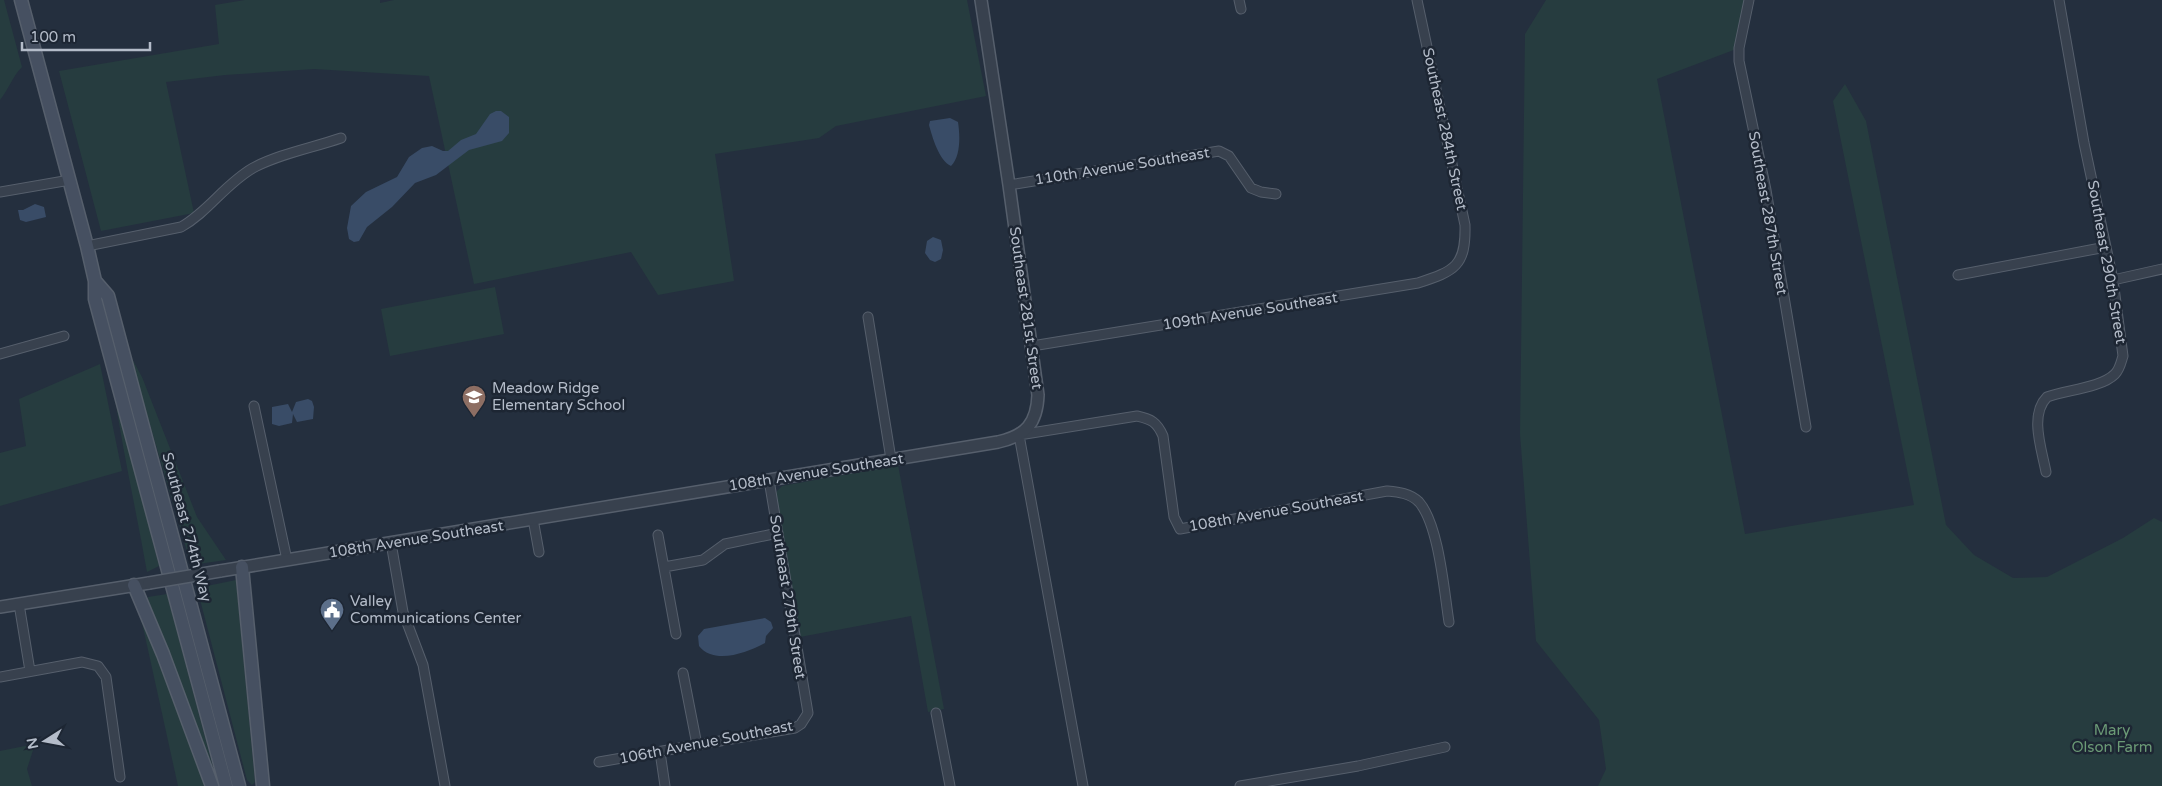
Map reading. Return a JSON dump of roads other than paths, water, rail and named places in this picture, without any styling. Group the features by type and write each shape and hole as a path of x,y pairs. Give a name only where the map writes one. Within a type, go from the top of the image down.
{"main road":[{"name":"Southeast 274th Way","path":"21,0 87,246 95,280 95,299 226,786"},
{"name":"Southeast 274th Way","path":"95,280 108,296 239,786"},
{"path":"242,567 263,786"},
{"path":"134,585 163,654 212,786"}],"street":[{"name":"Southeast 281st Street","path":"981,0 1038,395 1037,408 1029,426 1019,435"},
{"name":"Southeast 284th Street","path":"1417,0 1465,225 1465,244 1462,259"},
{"name":"Southeast 287th Street","path":"1749,0 1739,48 1739,61 1766,190 1806,427"},
{"name":"Southeast 290th Street","path":"2046,472 2038,426 2038,416 2042,402 2047,396 2099,383 2115,374 2120,367 2123,356 2113,280 2084,143 2059,0"},
{"path":"87,246 180,227 192,221 224,190 254,168 341,138"},
{"name":"110th Avenue Southeast","path":"1009,185 1219,151 1229,156 1251,188 1276,194"},
{"path":"0,192 70,180"},
{"path":"1958,275 2106,246"},
{"name":"109th Avenue Southeast","path":"1032,346 1418,283 1440,276 1462,259"},
{"path":"2113,280 2162,269"},
{"path":"868,317 891,459"},
{"path":"0,354 64,336"},
{"path":"254,406 287,560"},
{"name":"108th Avenue Southeast","path":"0,607 998,442 1019,435 1137,416 1152,419 1159,426 1163,436 1174,516 1176,524 1180,529 1387,491 1404,493 1418,502 1433,529 1449,622"},
{"path":"1019,435 1083,786"},
{"name":"Southeast 279th Street","path":"769,480 808,713"},
{"path":"533,519 539,552"},
{"path":"658,534 676,634"},
{"path":"664,567 703,560 725,544 778,534"},
{"path":"391,543 403,612 423,665 445,786"},
{"path":"19,604 30,671"},
{"path":"0,677 82,662 98,666 106,677 120,777"},
{"path":"683,673 697,745"},
{"name":"106th Avenue Southeast","path":"599,762 795,728 801,724 808,713"},
{"path":"936,713 950,786"},
{"path":"1240,786 1358,766 1445,747"},
{"path":"660,752 665,786"}],"water":[{"path":"501,111 509,117 509,133 502,141 469,150 436,175 415,183 392,207 367,227 359,241 354,242 349,239 347,228 351,206 366,192 397,177 409,157 422,148 432,146 448,151 461,140 476,134 490,114"},
{"path":"950,118 958,122 959,139 957,157 951,166 940,154 929,125 930,121"},
{"path":"35,204 44,207 46,217 26,222 20,220 18,210 23,210"},
{"path":"933,237 941,240 943,250 941,259 935,262 930,260 925,253 927,241"},
{"path":"308,399 312,401 314,407 313,419 297,422 293,414 292,423 279,426 272,424 272,407 288,404 292,412 296,402"},
{"path":"765,618 771,622 773,628 766,636 765,643 749,650 722,656 705,652 699,646 698,636 704,629"}],"place":[{"name":"Meadow Ridge Elementary School","path":"474,418"},
{"name":"Valley Communications Center","path":"332,631"}],"park label":[{"name":"Mary Olson Farm","path":"2112,738"}]}
